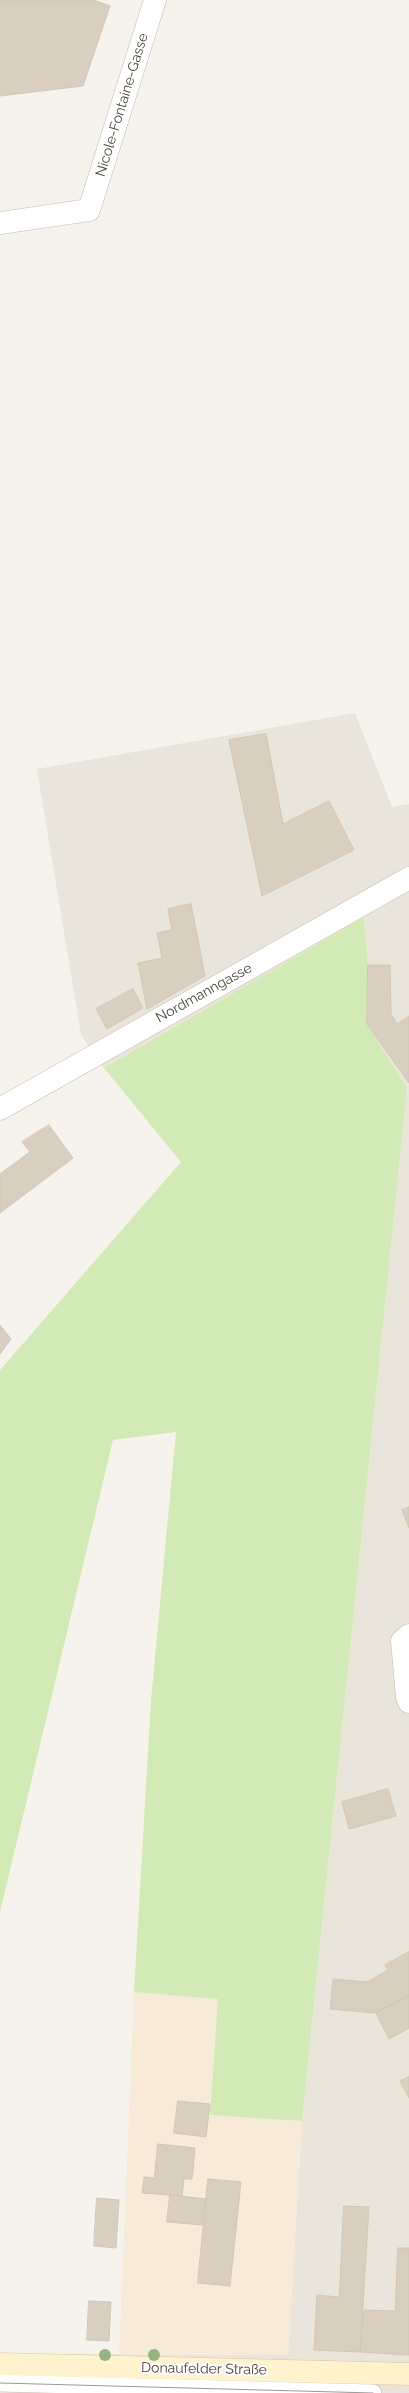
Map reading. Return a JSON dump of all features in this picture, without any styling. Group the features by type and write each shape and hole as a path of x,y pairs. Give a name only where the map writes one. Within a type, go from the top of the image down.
{"main road":[{"name":"Donaufelder Straße","path":"0,2364 409,2374"}],"street":[{"name":"Nicole-Fontaine-Gasse","path":"0,223 89,210 155,0"},
{"name":"Nordmanngasse","path":"0,1109 409,878"},
{"path":"408,1699 402,1641 409,1635"}],"lane":[{"name":"Donaufelder Straße","path":"0,2383 373,2393"}],"shaded area":[{"path":"355,713 392,807 409,804 409,2393 0,2393 0,2354 288,2355 302,2121 407,1088 367,1024 368,965 364,917 104,1068 81,1035 37,769"},
{"path":"134,1992 218,1999 210,2115 302,2121 288,2355 119,2354"}],"green space":[{"path":"364,917 368,965 367,1024 407,1088 302,2121 210,2115 218,1999 134,1992 151,1700 176,1432 113,1440 0,1912 0,1370 181,1162 104,1068"}],"building":[{"path":"0,0 94,0 110,6 83,86 0,96"},
{"path":"266,734 283,824 329,801 354,850 262,896 229,740"},
{"path":"191,904 205,976 147,1009 138,963 162,958 157,933 172,930 168,909"},
{"path":"368,965 390,965 391,1014 397,1024 409,1016 409,1083 367,1024"},
{"path":"133,989 143,1008 107,1029 96,1009"},
{"path":"49,1125 73,1158 0,1213 0,1174 30,1152 22,1142"},
{"path":"0,1325 11,1339 0,1354"},
{"path":"409,1507 409,1528 402,1510"},
{"path":"388,1789 396,1816 349,1829 342,1802"},
{"path":"409,1952 409,1996 376,2013 330,2009 333,1979 367,1982 388,1970 385,1965"},
{"path":"409,1996 409,2028 389,2039 376,2013"},
{"path":"409,2077 409,2098 400,2081"},
{"path":"178,2101 210,2104 206,2137 174,2133"},
{"path":"158,2144 195,2148 192,2179 184,2179 182,2196 142,2193 144,2177 154,2178"},
{"path":"208,2179 241,2182 230,2286 198,2283"},
{"path":"170,2195 206,2199 203,2225 167,2222"},
{"path":"97,2198 119,2200 116,2248 94,2246"},
{"path":"344,2206 369,2207 360,2352 314,2350 317,2295 339,2297"},
{"path":"398,2248 409,2248 409,2355 360,2352 364,2310 395,2311"},
{"path":"89,2301 111,2302 109,2341 87,2340"}],"tram line":[{"path":"0,2383 373,2393"}]}
